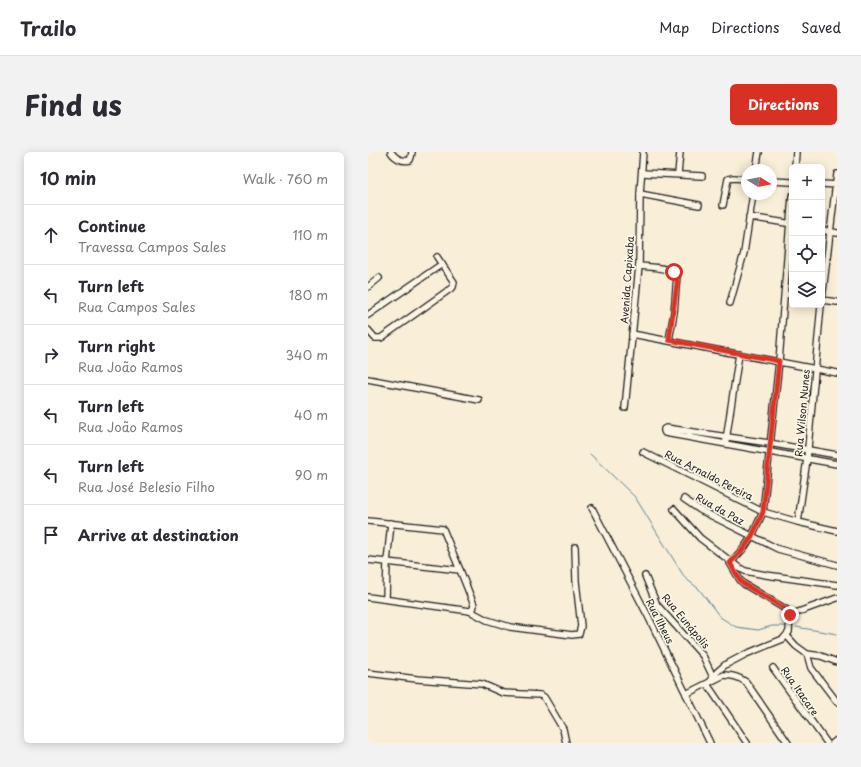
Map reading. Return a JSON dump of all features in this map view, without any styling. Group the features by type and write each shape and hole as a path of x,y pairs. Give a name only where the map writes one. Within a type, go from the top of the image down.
{"street":[{"path":"391,152 400,160 410,160 412,155"},
{"name":"Avenida Capixaba","path":"626,408 639,266 640,194 643,152"},
{"path":"678,174 680,152"},
{"path":"757,164 759,152"},
{"path":"795,164 796,152"},
{"path":"642,173 702,176"},
{"path":"825,274 837,174"},
{"path":"723,205 728,179 741,179"},
{"path":"777,181 789,182"},
{"path":"825,184 836,185"},
{"path":"640,194 699,205"},
{"path":"730,303 744,253 752,200"},
{"path":"750,217 789,224"},
{"path":"825,230 837,233"},
{"path":"730,563 744,548 752,536 763,512 768,452 779,361 789,236"},
{"path":"368,330 375,338 381,338 453,288 454,282 437,257"},
{"path":"368,315 442,264"},
{"path":"639,266 669,269 677,275 674,313 669,340"},
{"path":"368,287 379,278"},
{"path":"785,294 789,295"},
{"path":"825,300 837,302"},
{"name":"Rua Wilson Nunes","path":"798,522 807,459 821,308"},
{"path":"632,334 837,373"},
{"path":"725,444 739,354"},
{"path":"368,379 479,400"},
{"path":"837,455 769,443 726,438 666,428 664,429 665,433 837,464"},
{"name":"Rua Arnaldo Pereira","path":"643,452 763,512 837,531"},
{"name":"Rua da Paz","path":"684,499 700,510 778,549 837,565"},
{"name":"Rua Ilheus","path":"592,508 649,618 710,743"},
{"path":"674,509 700,538 730,563 745,570 837,585"},
{"path":"368,521 442,529 474,605 473,609 470,611"},
{"path":"386,599 387,562 391,523"},
{"path":"368,598 386,599 470,611 487,620 510,627 572,635 579,634 581,626 576,581 575,547"},
{"path":"368,560 460,570"},
{"path":"708,683 725,665 746,654 783,639 787,636 788,632 790,615 787,610 744,584 730,563"},
{"name":"Rua Eunápolis","path":"645,576 658,605 703,656 713,677"},
{"path":"790,615 837,598"},
{"path":"787,636 806,654 822,656 837,662"},
{"path":"806,654 811,668 837,702"},
{"name":"Rua Itacare","path":"773,668 827,743"},
{"path":"368,673 482,684 503,693 544,697 563,729 566,743"},
{"path":"686,694 724,675 731,675 739,678 746,682 788,743"},
{"path":"708,683 747,743"},
{"path":"833,743 837,740"}],"waterway":[{"path":"590,454 635,497 685,578 699,589 720,617 736,627 758,630 772,626 785,626"},
{"path":"796,627 837,634"}],"route":[{"path":"674,272 677,275 677,284 669,340 779,361 768,452 763,512 752,536 744,548 730,563 744,584 787,610 790,615"}]}
